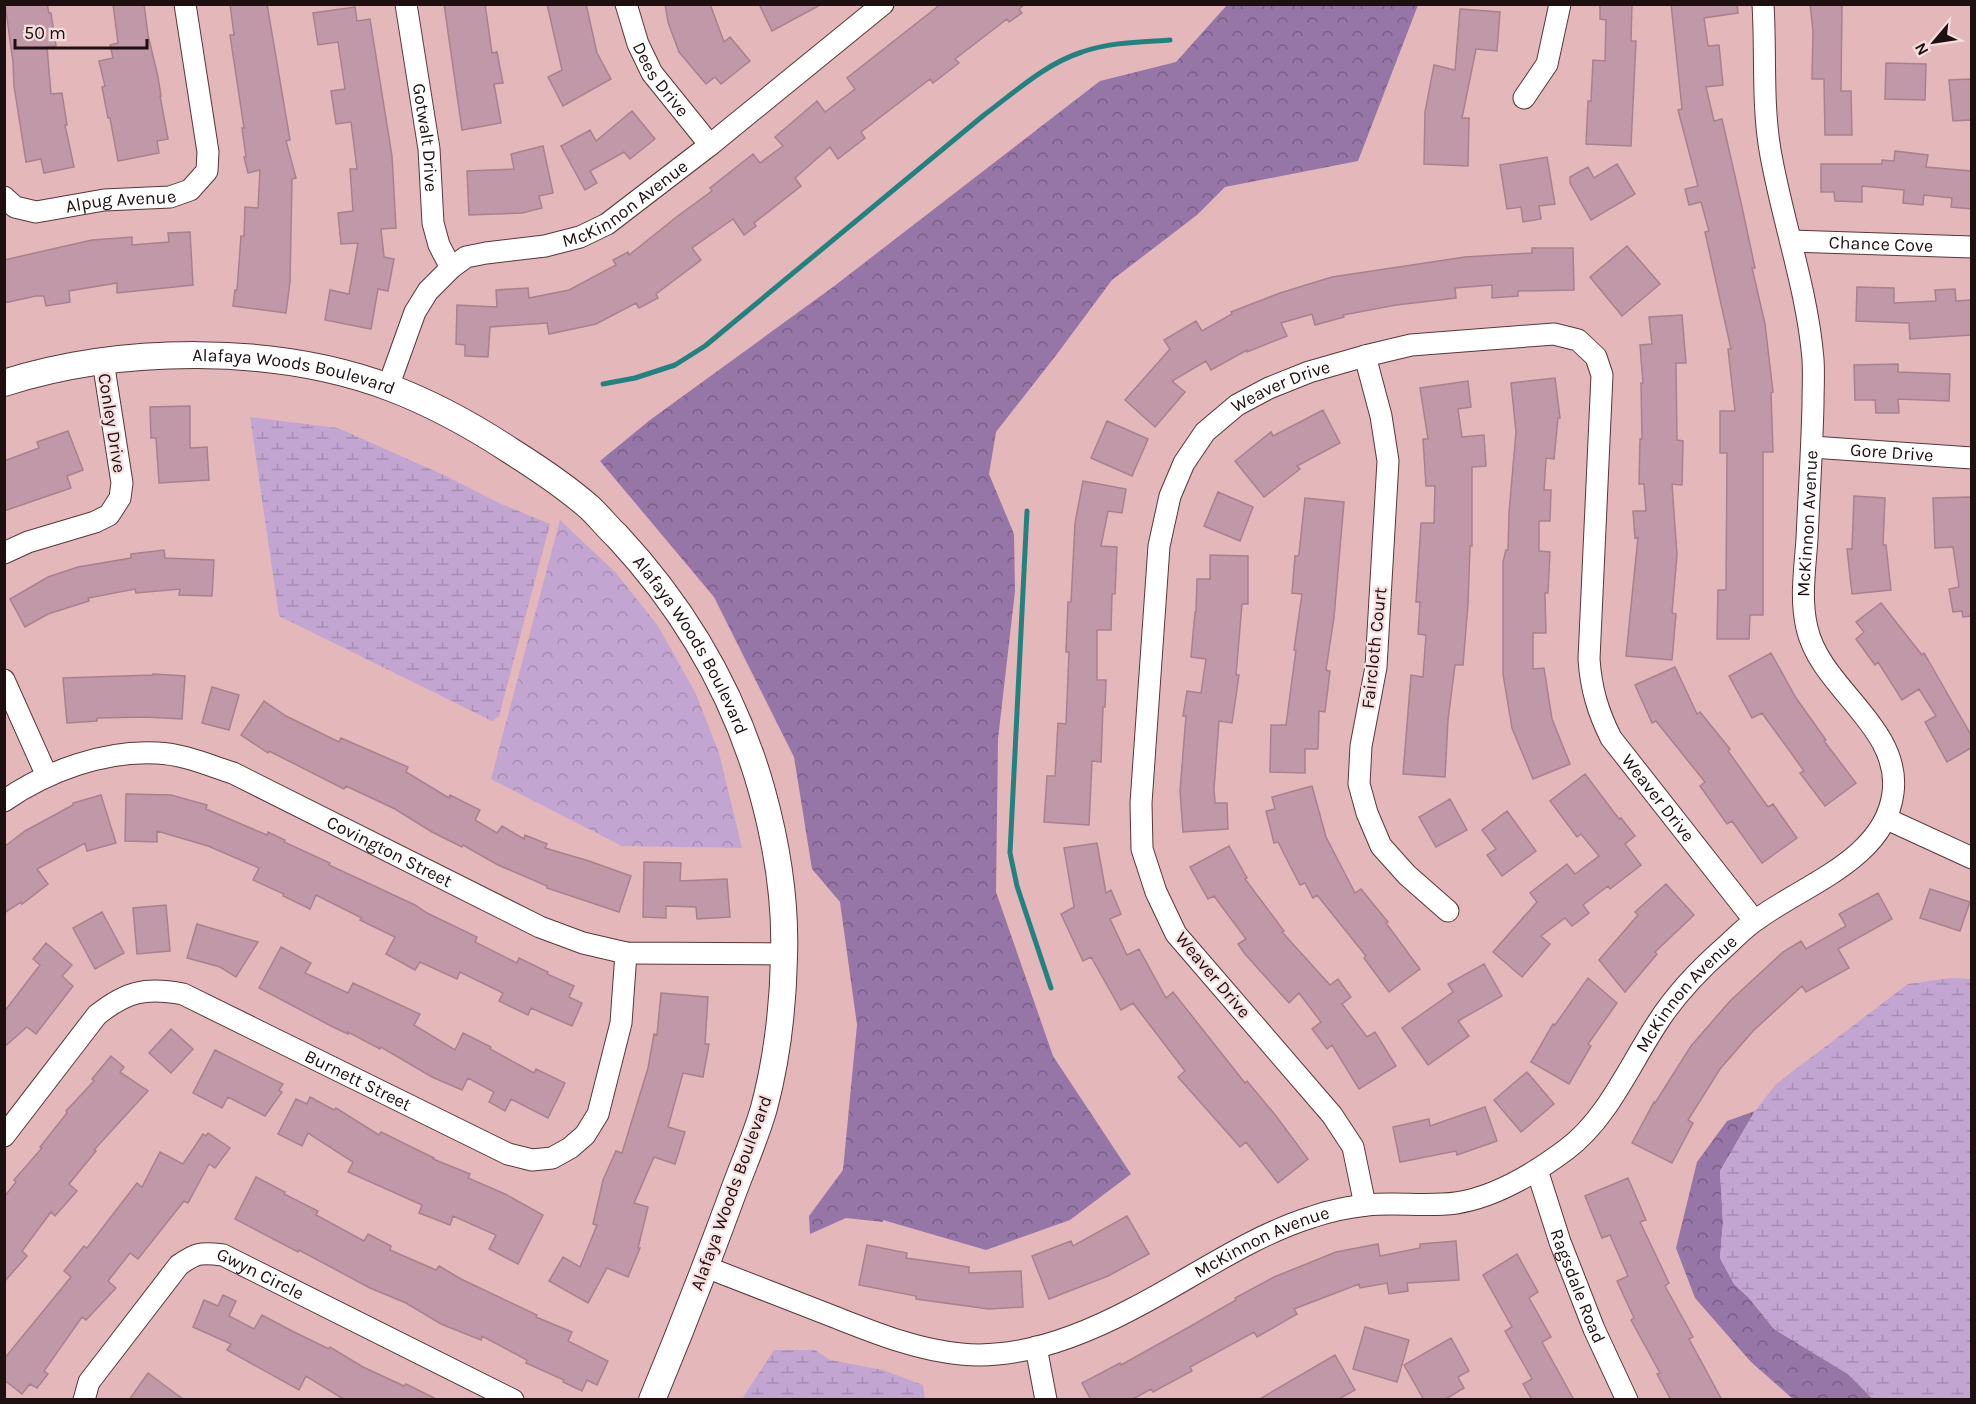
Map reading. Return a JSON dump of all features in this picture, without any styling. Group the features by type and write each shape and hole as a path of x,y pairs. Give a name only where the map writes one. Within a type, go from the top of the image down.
{"street":[{"name":"Alpug Avenue","path":"4,197 15,207 36,212 104,200 171,197 190,190 207,171 208,152 185,4"},
{"name":"Gotwalt Drive","path":"406,4 429,149 433,223 439,245 451,268"},
{"name":"Dees Drive","path":"626,4 638,44 652,73 710,145"},
{"path":"1524,98 1547,64 1560,4"},
{"name":"McKinnon Avenue","path":"706,1267 878,1334 925,1347 963,1354 1036,1347 1084,1333 1132,1310 1262,1238 1312,1217 1365,1205 1457,1203 1498,1190 1537,1170 1573,1145 1602,1112 1660,1018 1702,967 1754,920 1850,861 1875,839 1887,819 1894,791 1893,767 1868,720 1821,662 1807,633 1803,602 1812,447 1813,362 1804,301 1770,149 1764,88 1763,4"},
{"name":"McKinnon Avenue","path":"388,387 415,312 428,291 451,268 466,257 545,246 580,237 607,224 710,145 879,6"},
{"name":"Chance Cove","path":"1791,241 1971,247"},
{"name":"Weaver Drive","path":"1365,1205 1353,1147 1332,1115 1176,934 1156,892 1142,849 1141,803 1159,546 1170,496 1184,463 1205,432 1238,405 1269,388 1309,372 1411,345 1554,334 1578,340 1596,357 1602,375 1589,659 1591,686 1599,714 1611,738 1754,920"},
{"name":"Alafaya Woods Boulevard","path":"4,383 40,373 103,361 162,355 253,358 337,373 388,387 435,407 489,437 536,467 589,507 645,567 689,626 724,689 751,752 776,848 782,890 784,954 776,1051 763,1111 706,1267 652,1400"},
{"name":"Faircloth Court","path":"1365,356 1381,416 1388,461 1376,667 1361,746 1359,784 1367,813 1381,846 1407,875 1448,910"},
{"name":"Conley Drive","path":"4,553 28,542 109,515 120,498 122,483 103,361"},
{"name":"Gore Drive","path":"1812,447 1971,458"},
{"path":"4,680 47,777"},
{"name":"Covington Street","path":"4,801 20,790 47,777 84,763 116,756 157,753 189,758 232,773 540,927 583,943 626,953 784,954"},
{"path":"1887,819 1971,858"},
{"name":"Burnett Street","path":"4,1136 97,1015 114,1002 136,992 160,989 183,994 508,1154 531,1160 552,1158 570,1148 585,1135 598,1114 621,1023 626,953"},
{"name":"Ragsdale Road","path":"1537,1170 1560,1242 1594,1329 1628,1400"},
{"name":"Gwyn Circle","path":"84,1400 89,1382 179,1265 203,1252 222,1255 486,1394 513,1400"},
{"path":"1036,1347 1046,1400"}],"green space":[{"path":"1227,5 1418,5 1358,161 1225,187 1197,215 1112,280 996,432 989,474 1014,534 1015,591 998,739 996,892 1053,1056 1131,1174 1070,1220 986,1250 883,1220 883,1222 846,1218 810,1234 809,1216 843,1170 857,1025 840,902 812,869 794,757 714,597 600,461 650,420 833,287 1100,81 1176,62"},
{"path":"250,417 338,428 448,477 499,503 550,524 499,716 492,721 279,616"},
{"path":"560,520 616,573 658,626 696,694 719,753 742,848 622,846 491,779"},
{"path":"1951,978 1972,979 1971,1399 1873,1399 1848,1374 1774,1329 1749,1298 1734,1284 1720,1258 1723,1222 1720,1171 1755,1111 1776,1084 1908,984"},
{"path":"1755,1111 1720,1171 1723,1222 1720,1258 1734,1284 1749,1298 1774,1329 1848,1374 1873,1399 1793,1399 1751,1362 1695,1298 1676,1248 1697,1162 1727,1121"},
{"path":"774,1350 815,1350 830,1360 883,1370 923,1385 925,1399 742,1399"}],"building":[{"path":"5,4 47,4 49,13 51,13 56,46 47,47 51,94 62,93 67,125 65,125 74,167 44,173 41,159 26,162 14,86"},
{"path":"113,4 144,4 168,139 157,141 159,153 118,161 102,87 105,86 99,61 113,58 110,45 118,43"},
{"path":"230,4 267,4 290,140 286,141 296,178 292,179 290,282 286,313 233,306 235,290 237,290 241,236 244,236 245,207 258,208 260,170 248,173 244,157 246,157 242,128 244,128 230,35 234,35"},
{"path":"444,4 485,4 492,53 497,52 503,83 494,84 501,123 462,130"},
{"path":"547,4 586,4 597,53 611,79 563,106 548,77 562,70"},
{"path":"665,4 710,4 724,42 730,37 750,61 721,84 715,77 706,84 679,52 668,22"},
{"path":"759,4 822,4 772,31"},
{"path":"941,4 1025,4 1019,9 1022,13 1009,22 1007,19 955,59 959,63 933,83 930,79 861,132 865,138 838,159 830,147 795,178 801,186 754,223 756,226 744,235 733,219 692,248 701,260 656,294 658,298 639,308 636,303 596,324 549,334 547,323 490,327 488,357 465,356 465,345 456,344 457,305 497,307 496,290 528,288 529,298 569,290 616,265 613,260 628,252 629,255 712,191 710,188 753,154 760,163 783,146 775,137 817,101 825,112 855,89 847,78"},
{"path":"1600,4 1632,4 1631,41 1636,41 1631,146 1586,144 1593,60 1605,61 1606,20 1600,19"},
{"path":"1671,4 1737,4 1738,13 1704,18 1708,46 1719,45 1723,85 1706,87 1714,121 1722,119 1742,207 1755,268 1752,268 1765,324 1773,392 1771,393 1773,452 1763,452 1763,615 1750,615 1749,639 1717,639 1718,590 1726,590 1727,453 1720,453 1720,411 1735,411 1728,349 1731,349 1705,232 1709,231 1701,202 1689,205 1685,189 1698,186 1678,110 1682,109"},
{"path":"1810,4 1842,4 1841,91 1851,91 1852,135 1825,135 1824,79 1812,79 1813,31"},
{"path":"355,7 357,21 370,19 392,156 396,228 381,229 384,257 394,259 388,291 378,289 371,329 325,320 330,290 349,294 358,243 341,244 338,213 353,211 350,169 357,169 351,122 336,124 331,91 345,89 338,42 318,45 313,13"},
{"path":"1460,9 1500,12 1497,51 1476,49 1462,118 1469,118 1468,166 1424,164 1425,112 1434,65 1455,70"},
{"path":"1886,63 1926,64 1925,100 1885,99"},
{"path":"1971,79 1971,120 1953,121 1949,80"},
{"path":"632,111 655,139 630,159 624,152 590,171 597,183 585,190 561,146 590,130 596,141"},
{"path":"543,146 553,193 539,196 542,208 522,213 469,215 467,171 514,169 511,154"},
{"path":"1895,151 1928,155 1926,167 1971,171 1971,209 1951,207 1952,198 1924,195 1923,205 1903,203 1904,190 1862,186 1862,202 1835,201 1834,192 1821,192 1821,164 1882,164 1882,160 1894,161"},
{"path":"1547,157 1555,204 1539,206 1541,219 1523,222 1521,207 1507,209 1500,165"},
{"path":"1617,164 1635,194 1591,220 1570,183 1570,177 1588,167 1594,178"},
{"path":"190,232 193,285 117,293 117,283 69,291 70,302 46,306 44,296 36,296 4,303 4,260 92,240 132,237 132,245 169,242 168,233"},
{"path":"1627,246 1660,284 1622,316 1590,277"},
{"path":"1532,248 1573,248 1574,290 1518,291 1518,296 1492,298 1492,285 1455,288 1456,298 1396,305 1343,315 1344,317 1315,325 1312,314 1281,323 1287,336 1247,352 1247,350 1211,370 1206,361 1172,381 1185,392 1155,427 1125,400 1170,349 1164,340 1196,321 1202,331 1232,314 1231,312 1280,293 1332,277 1465,257 1532,253"},
{"path":"1857,287 1894,288 1894,303 1936,301 1935,290 1955,289 1956,301 1971,300 1971,335 1910,339 1909,323 1856,321"},
{"path":"1682,315 1686,363 1676,363 1677,440 1683,441 1682,485 1672,484 1677,555 1672,613 1676,614 1672,660 1626,656 1638,537 1635,538 1633,511 1646,511 1644,484 1639,484 1640,439 1642,439 1641,383 1643,383 1640,345 1652,344 1649,317"},
{"path":"1898,364 1898,372 1950,374 1949,401 1898,399 1899,413 1876,413 1875,400 1855,400 1854,365"},
{"path":"1555,378 1560,418 1558,418 1554,459 1546,458 1544,490 1551,490 1550,521 1539,521 1539,551 1550,552 1548,593 1545,593 1546,633 1533,633 1533,669 1544,668 1552,719 1570,764 1533,779 1512,728 1503,674 1503,562 1506,550 1508,550 1516,432 1511,383"},
{"path":"1468,381 1471,407 1458,409 1462,437 1484,435 1486,466 1472,467 1472,546 1470,546 1463,665 1455,665 1448,720 1445,777 1403,774 1411,675 1423,677 1426,635 1418,634 1420,602 1416,602 1421,523 1434,523 1435,486 1426,486 1423,439 1428,439 1420,388"},
{"path":"190,406 190,448 207,447 209,480 159,483 156,438 151,438 150,407"},
{"path":"1323,410 1340,443 1297,466 1300,469 1264,497 1235,461 1271,432 1273,436"},
{"path":"1107,421 1148,439 1132,476 1091,458"},
{"path":"68,431 83,470 67,476 71,488 4,511 4,461 39,448 37,442"},
{"path":"1083,481 1126,489 1122,513 1108,511 1101,546 1117,547 1115,594 1112,594 1111,630 1097,630 1097,680 1106,680 1105,707 1103,707 1101,762 1092,761 1089,825 1044,822 1047,776 1055,776 1058,723 1066,724 1069,652 1066,652 1068,602 1071,602 1075,523"},
{"path":"1218,492 1253,507 1240,541 1204,526"},
{"path":"1854,496 1885,498 1883,545 1886,545 1891,590 1852,594 1847,549 1852,549"},
{"path":"1971,497 1971,616 1963,617 1962,611 1953,612 1949,589 1959,587 1953,547 1935,548 1933,498"},
{"path":"1305,498 1344,502 1334,617 1326,670 1330,671 1325,712 1319,711 1318,749 1305,749 1305,773 1270,772 1271,725 1286,725 1296,650 1294,650 1302,594 1292,593 1295,556 1299,554"},
{"path":"164,550 165,558 214,560 212,596 179,595 180,589 136,593 135,589 88,598 89,601 48,614 25,627 10,599 48,577 78,567 131,558 131,554"},
{"path":"1210,555 1248,556 1248,604 1242,604 1236,675 1239,675 1232,723 1219,721 1214,789 1215,803 1227,803 1228,829 1183,832 1180,791 1186,716 1183,716 1187,691 1201,693 1206,659 1191,657 1197,579 1210,579"},
{"path":"1881,603 1922,655 1924,653 1971,735 1971,748 1947,762 1925,722 1936,716 1919,689 1902,700 1878,662 1875,665 1856,639 1864,632 1856,622"},
{"path":"1771,653 1796,698 1826,740 1824,741 1856,783 1825,806 1800,773 1804,771 1762,713 1752,718 1729,676"},
{"path":"1675,667 1697,714 1700,712 1730,749 1728,751 1768,807 1773,804 1797,838 1762,863 1732,821 1727,824 1700,786 1705,782 1656,721 1652,723 1635,685"},
{"path":"153,674 185,676 182,719 97,718 97,721 67,723 63,678"},
{"path":"212,687 239,695 229,730 202,723"},
{"path":"264,701 286,716 339,742 341,738 408,767 406,772 449,798 450,795 480,810 475,820 497,833 502,826 524,839 525,835 547,844 545,848 631,876 619,912 547,888 547,886 498,865 463,845 462,847 432,832 395,809 346,786 344,789 269,751 268,753 241,735"},
{"path":"1585,774 1635,836 1625,844 1641,865 1610,889 1608,886 1583,905 1589,913 1572,926 1565,918 1541,936 1550,944 1522,977 1493,952 1537,902 1530,893 1567,864 1575,874 1599,856 1581,834 1577,837 1550,801"},
{"path":"1312,786 1326,837 1355,893 1361,889 1388,922 1386,923 1420,969 1389,992 1364,958 1366,956 1317,895 1313,898 1305,883 1300,885 1278,842 1274,843 1266,811 1275,809 1272,797"},
{"path":"126,794 171,795 207,805 206,809 267,835 268,832 330,863 329,865 415,905 477,937 475,942 517,963 519,958 548,972 547,974 574,986 569,997 582,1003 572,1026 531,1008 528,1015 499,1001 503,993 460,972 457,979 420,962 415,970 386,954 395,937 316,895 310,909 283,896 284,894 253,880 259,868 208,846 157,831 157,842 125,841"},
{"path":"101,795 116,843 87,851 85,843 37,869 48,884 22,904 21,902 4,913 4,847 25,831 73,803"},
{"path":"1450,799 1467,830 1436,847 1419,817"},
{"path":"1507,811 1536,851 1502,876 1487,855 1496,849 1482,830"},
{"path":"1097,843 1106,893 1111,890 1121,914 1110,919 1127,955 1139,949 1166,998 1173,992 1245,1083 1247,1081 1276,1116 1308,1159 1278,1183 1246,1142 1240,1147 1178,1077 1185,1071 1133,1003 1121,1010 1091,957 1083,961 1061,914 1074,907 1064,848"},
{"path":"1229,846 1247,878 1245,879 1284,931 1282,932 1330,985 1338,979 1351,997 1342,1004 1367,1037 1375,1032 1396,1066 1359,1089 1332,1045 1327,1049 1312,1029 1321,1022 1299,993 1289,1003 1245,954 1238,944 1246,939 1214,896 1208,899 1190,867"},
{"path":"644,862 681,863 680,881 727,879 730,917 697,919 696,907 666,906 666,918 643,917"},
{"path":"1666,884 1694,915 1655,952 1657,954 1625,992 1599,960 1638,915 1635,912"},
{"path":"1930,889 1970,902 1960,931 1920,918"},
{"path":"1878,893 1892,919 1838,949 1849,968 1806,992 1802,986 1753,1031 1720,1069 1688,1120 1693,1123 1672,1163 1632,1143 1654,1102 1691,1046 1730,1001 1783,952 1801,941 1806,949 1846,926 1839,914"},
{"path":"166,905 170,951 137,954 133,908"},
{"path":"102,912 124,953 95,969 73,928"},
{"path":"197,924 258,942 236,977 220,967 187,958"},
{"path":"46,943 72,965 62,976 73,986 36,1034 27,1027 4,1047 4,1012 40,965 33,959"},
{"path":"281,947 311,963 305,973 348,993 353,983 420,1014 414,1025 455,1050 463,1033 534,1073 536,1069 565,1083 548,1118 511,1099 505,1111 489,1102 494,1092 468,1078 462,1090 432,1077 381,1047 380,1049 348,1032 348,1034 333,1027 259,988"},
{"path":"1484,964 1502,996 1458,1021 1469,1036 1428,1065 1402,1028 1453,992 1448,984"},
{"path":"1588,978 1617,1003 1588,1044 1591,1046 1569,1084 1531,1062 1553,1024 1555,1025"},
{"path":"661,993 708,997 705,1044 709,1044 703,1077 683,1073 668,1127 685,1132 675,1164 654,1157 634,1203 648,1207 638,1248 640,1248 628,1277 607,1268 588,1303 549,1281 563,1257 580,1267 597,1225 593,1224 603,1180 616,1151 622,1153 648,1068 654,1034 657,1035"},
{"path":"171,1029 193,1049 171,1073 149,1053"},
{"path":"215,1050 283,1084 279,1090 282,1092 265,1116 228,1097 222,1108 193,1093"},
{"path":"111,1056 124,1067 120,1072 148,1091 94,1150 96,1151 69,1184 77,1191 55,1216 51,1212 22,1251 27,1256 4,1282 4,1197 16,1182 14,1180 42,1148 40,1147 67,1113 66,1111 94,1081 92,1079"},
{"path":"1527,1072 1554,1104 1521,1132 1494,1100"},
{"path":"310,1097 334,1110 336,1108 379,1135 381,1132 433,1159 470,1174 468,1178 505,1194 543,1215 518,1264 489,1249 496,1235 453,1216 450,1225 419,1213 422,1205 348,1172 353,1162 308,1133 302,1146 278,1134 296,1099 307,1104"},
{"path":"1485,1107 1497,1141 1457,1155 1456,1151 1400,1162 1393,1127 1429,1119 1430,1126"},
{"path":"208,1133 230,1148 215,1168 209,1164 188,1203 184,1201 138,1259 130,1253 108,1281 116,1288 86,1320 82,1317 44,1371 48,1374 37,1388 30,1384 22,1394 4,1380 4,1359 71,1277 64,1271 84,1246 87,1248 137,1183 142,1187 160,1152 183,1164 203,1134 206,1136"},
{"path":"256,1177 318,1211 316,1215 364,1241 368,1234 391,1246 390,1250 436,1270 439,1266 537,1315 536,1317 572,1332 568,1341 608,1361 597,1385 587,1380 582,1391 526,1363 527,1360 482,1336 481,1340 441,1324 406,1303 370,1288 235,1219"},
{"path":"1628,1178 1646,1220 1640,1222 1669,1283 1665,1286 1693,1337 1689,1339 1722,1400 1671,1400 1657,1374 1660,1373 1631,1320 1634,1318 1617,1281 1628,1276 1610,1235 1602,1238 1585,1196"},
{"path":"1127,1216 1149,1254 1108,1276 1049,1299 1032,1256 1071,1241 1073,1246"},
{"path":"1456,1241 1459,1280 1407,1283 1408,1291 1389,1294 1387,1283 1360,1288 1359,1284 1294,1309 1297,1314 1257,1337 1254,1332 1190,1367 1192,1371 1153,1392 1151,1389 1131,1400 1091,1400 1082,1383 1120,1363 1121,1365 1274,1277 1336,1252 1378,1244 1380,1256 1420,1248 1420,1244"},
{"path":"867,1245 907,1253 906,1258 969,1267 969,1273 1021,1271 1023,1307 989,1309 916,1299 916,1296 859,1285"},
{"path":"1517,1254 1538,1292 1529,1298 1551,1337 1542,1342 1574,1400 1532,1400 1523,1384 1532,1379 1505,1331 1512,1327 1483,1275"},
{"path":"223,1295 236,1301 229,1316 254,1329 262,1315 329,1349 330,1347 363,1367 438,1400 345,1400 306,1376 299,1390 227,1350 231,1344 193,1327 204,1300 218,1306"},
{"path":"1365,1327 1409,1340 1397,1382 1353,1369"},
{"path":"1451,1338 1469,1371 1458,1377 1464,1388 1444,1400 1424,1400 1404,1365"},
{"path":"1335,1355 1355,1390 1337,1400 1258,1400"},
{"path":"148,1373 184,1400 129,1400"}],"waterway":[{"path":"603,384 635,378 675,365 705,346 984,115 1043,71 1068,57 1103,46 1170,40"},
{"path":"1027,511 1010,853 1017,886 1051,988"}]}
